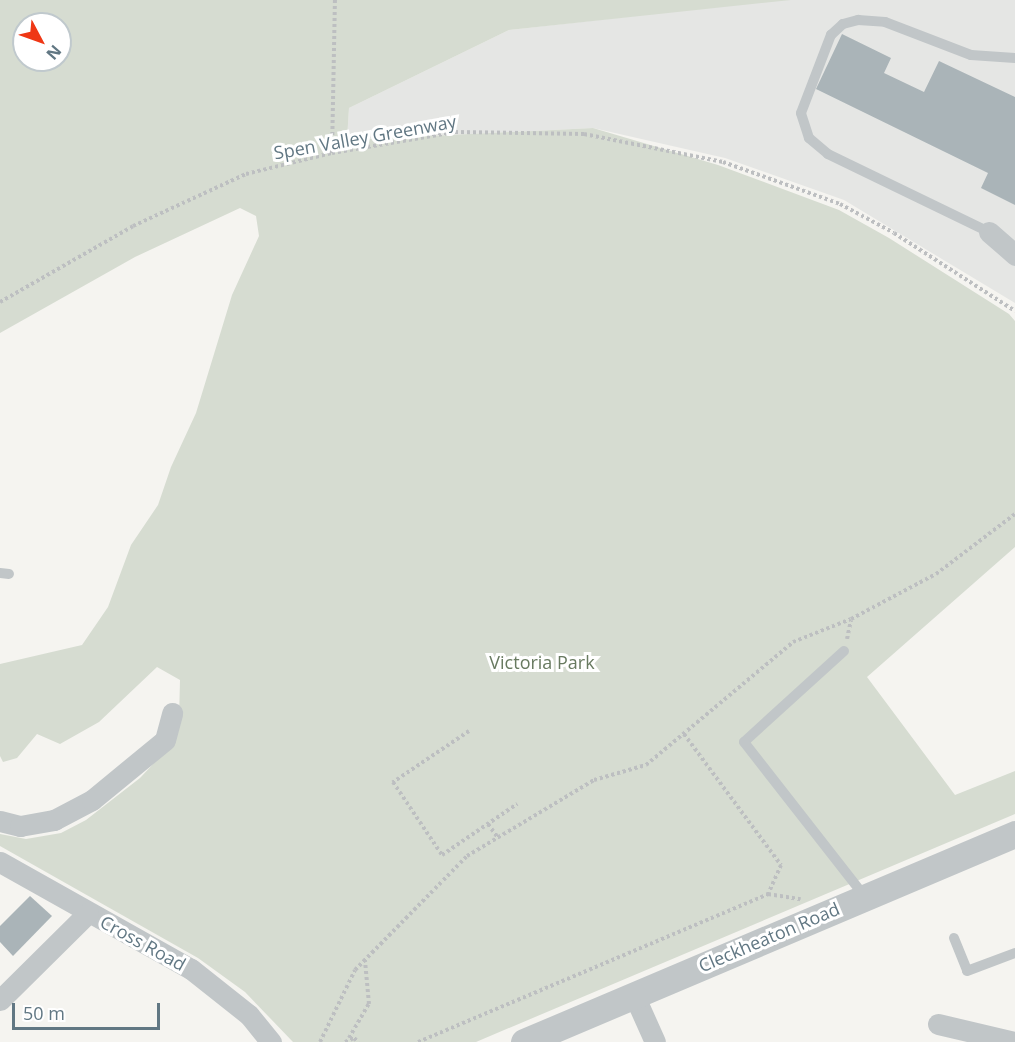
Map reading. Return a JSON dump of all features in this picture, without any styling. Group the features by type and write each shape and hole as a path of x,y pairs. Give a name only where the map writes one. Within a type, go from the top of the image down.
{"street":[{"path":"989,232 1015,255"},
{"path":"0,820 20,826 54,820 92,800 165,740 172,713"},
{"name":"Cleckheaton Road","path":"524,1042 1015,834"},
{"name":"Cross Road","path":"3,867 191,969 249,1015 271,1042"},
{"path":"0,1000 88,913"},
{"path":"634,995 655,1042"},
{"path":"938,1024 1015,1042"}],"lane":[{"path":"989,232 828,154 809,138 801,113 831,35 843,24 858,20 885,22 971,55 1015,58"},
{"path":"844,651 744,742 865,897"},
{"path":"954,938 967,971 1015,953"}],"path":[{"path":"332,153 335,0"},
{"name":"Spen Valley Greenway","path":"0,302 133,226 246,174 332,153 454,132 584,134 723,162 840,204 894,233 1015,312"},
{"path":"320,1042 355,970 467,856 594,780 646,765 793,642 851,619 936,574 1015,514"},
{"path":"469,731 424,764 393,782 442,855 517,804"},
{"path":"418,1042 768,894 781,865 684,734"},
{"path":"486,824 498,838"},
{"path":"345,1042 369,1004 365,961"},
{"path":"349,1038 358,1042"}],"shaded area":[{"path":"777,0 1015,0 1015,303 844,200 725,158 593,128 347,140 349,108 509,30"}],"green space":[{"name":"Victoria Park","path":"0,0 791,0 509,30 349,108 347,140 593,128 718,165 839,210 889,238 1009,314 1015,321 1015,547 867,677 955,795 1015,771 1015,814 476,1042 293,1042 245,992 198,958 0,846 0,834 26,839 61,833 86,820 140,778 171,745 179,719 180,680 157,667 99,722 60,744 37,734 17,758 3,762 0,756 0,664 82,645 108,607 131,545 158,505 171,467 196,413 232,295 259,236 256,216 240,208 135,257 0,333"}],"building":[{"path":"842,34 891,58 884,73 924,92 939,61 1015,97 1015,205 981,188 988,173 816,89"},
{"path":"30,896 52,916 13,956 0,942 0,926"}]}
